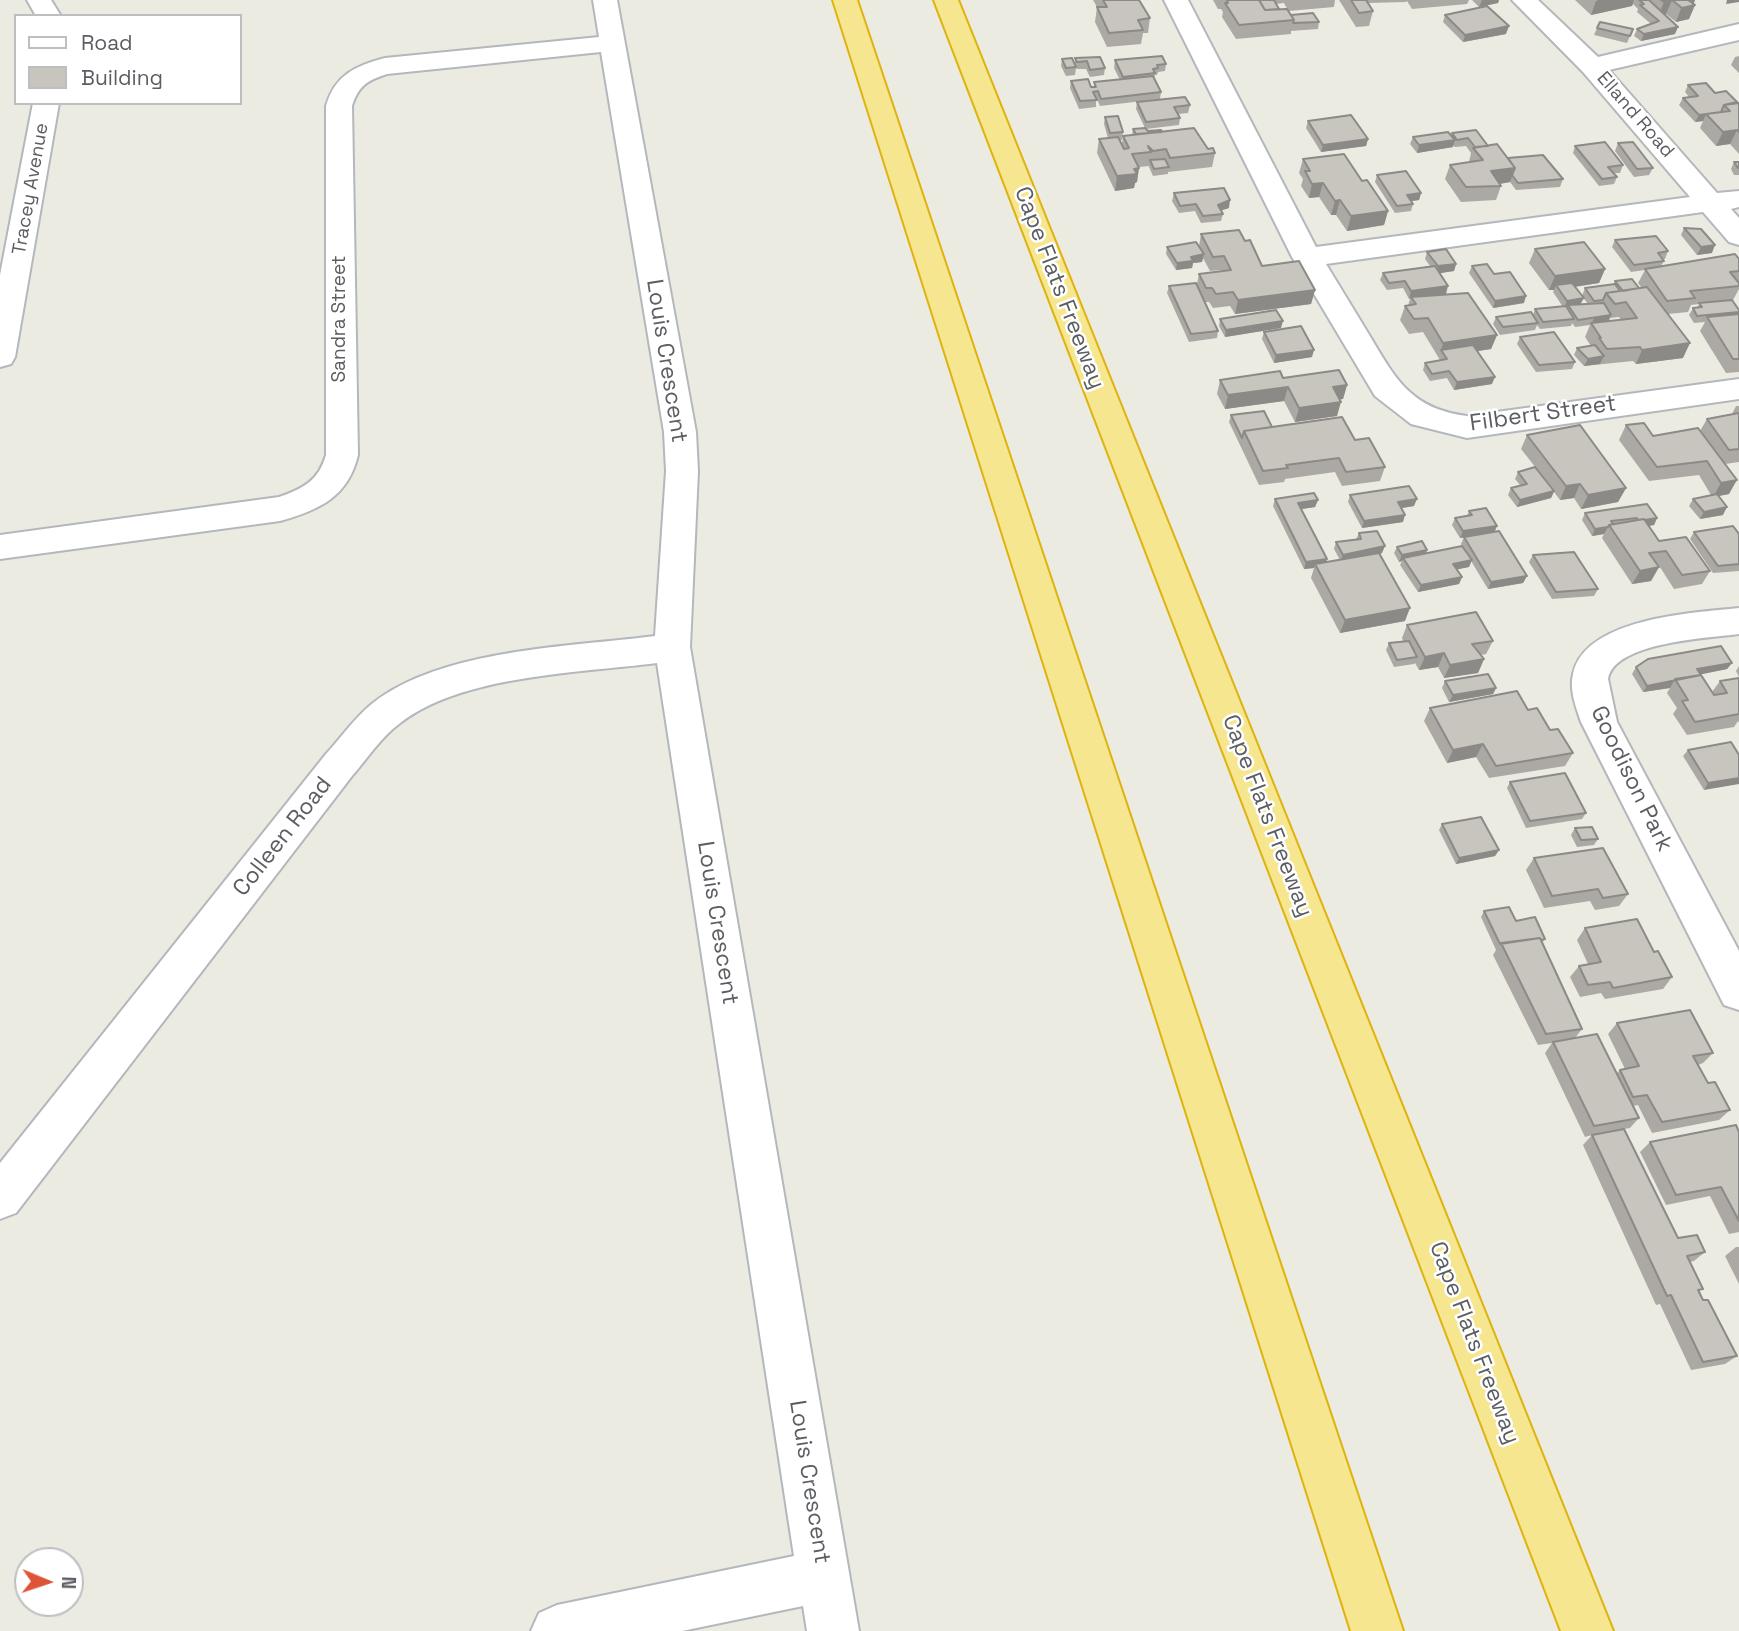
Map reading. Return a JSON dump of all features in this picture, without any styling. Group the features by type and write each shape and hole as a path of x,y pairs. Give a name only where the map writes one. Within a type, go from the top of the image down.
{"highway":[{"path":"845,0 1377,1631"},
{"name":"Cape Flats Freeway","path":"946,0 1587,1631"}],"street":[{"name":"Louis Crescent","path":"557,1631 823,1576 672,647 682,471 680,432 605,0"},
{"name":"Filbert Street","path":"1176,0 1247,144 1307,257 1386,389 1400,405 1443,425 1467,427 1739,388"},
{"name":"Elland Road","path":"1524,0 1592,66 1739,236"},
{"path":"1592,66 1739,32"},
{"name":"Sandra Street","path":"0,547 280,509 309,501 329,487 339,471 342,455 339,106 343,87 360,74 385,66 612,43"},
{"name":"Tracey Avenue","path":"0,358 8,271 46,105"},
{"path":"1307,257 1739,199"},
{"name":"Goodison Park","path":"1739,621 1627,640 1607,649 1593,666 1589,689 1599,722 1739,992"},
{"name":"Colleen Road","path":"0,1198 339,765 385,714 433,685 492,671 672,647"},
{"path":"823,1576 832,1631"}],"building":[{"path":"1103,0 1139,0 1150,18 1138,20 1143,30 1109,33 1097,7 1107,7"},
{"path":"1227,0 1259,0 1265,10 1287,9 1294,20 1239,25 1225,3 1228,3"},
{"path":"1259,0 1274,0 1279,9 1265,10"},
{"path":"1351,0 1366,0 1373,11 1359,13"},
{"path":"1639,0 1649,0 1678,27 1644,34 1637,29 1659,21 1640,5 1644,4"},
{"path":"1672,0 1688,0 1695,5 1682,8"},
{"path":"1487,6 1509,26 1465,35 1445,15"},
{"path":"1313,13 1319,22 1293,23 1291,15"},
{"path":"1600,22 1633,29 1630,36 1597,28"},
{"path":"1162,56 1166,64 1157,65 1158,68 1153,69 1155,73 1123,77 1115,60"},
{"path":"1100,57 1105,68 1090,70 1087,61 1077,62 1075,58"},
{"path":"1072,58 1076,67 1066,68 1062,59"},
{"path":"1153,76 1161,92 1101,99 1098,91 1093,92 1097,100 1080,101 1071,81 1088,79 1091,87 1096,87 1094,82"},
{"path":"1706,83 1715,93 1726,91 1737,102 1724,105 1721,112 1699,115 1683,98 1698,96 1688,85"},
{"path":"1185,97 1190,105 1174,107 1180,118 1146,122 1137,102"},
{"path":"1739,103 1739,132 1723,132 1706,114 1730,111 1724,105"},
{"path":"1351,115 1368,139 1323,145 1308,121"},
{"path":"1118,116 1123,132 1110,133 1105,117"},
{"path":"1145,128 1148,131 1162,132 1136,134 1133,129"},
{"path":"1194,128 1208,149 1213,148 1215,153 1170,158 1166,149 1153,151 1148,146 1151,152 1132,154 1139,168 1134,169 1137,174 1117,176 1099,139 1118,137 1124,149 1129,148 1123,136"},
{"path":"1476,130 1488,146 1475,147 1468,138 1457,140 1452,133"},
{"path":"1448,132 1455,140 1419,145 1413,137"},
{"path":"1605,142 1623,165 1608,167 1617,177 1602,179 1575,146"},
{"path":"1633,142 1653,168 1637,169 1618,143"},
{"path":"1497,144 1515,168 1491,171 1501,186 1466,187 1450,165 1483,160 1473,148"},
{"path":"1344,154 1362,181 1367,180 1388,211 1351,216 1340,200 1335,201 1323,183 1312,184 1305,171 1310,171 1303,159"},
{"path":"1543,155 1563,179 1518,183 1512,175 1515,168 1508,158"},
{"path":"1165,159 1169,167 1154,169 1150,160"},
{"path":"1406,171 1421,193 1407,195 1413,204 1397,206 1377,175"},
{"path":"1224,188 1230,200 1218,205 1223,214 1203,216 1196,204 1180,206 1174,193"},
{"path":"1684,228 1701,229 1715,245 1701,247"},
{"path":"1239,230 1245,241 1250,240 1262,266 1299,261 1315,290 1238,300 1233,292 1216,294 1212,288 1206,288 1199,274 1231,270 1224,256 1213,257 1201,234"},
{"path":"1656,236 1668,251 1658,253 1664,261 1634,265 1615,240"},
{"path":"1196,242 1204,254 1191,257 1193,261 1177,263 1167,247"},
{"path":"1584,242 1605,269 1555,276 1535,249"},
{"path":"1446,249 1456,264 1438,266 1427,252"},
{"path":"1735,254 1739,259 1739,271 1730,272 1739,286 1690,291 1695,298 1667,301 1645,269"},
{"path":"1487,264 1494,274 1510,272 1526,296 1495,301 1472,266"},
{"path":"1435,266 1448,286 1411,291 1405,281 1389,283 1383,273"},
{"path":"1632,279 1639,288 1623,291 1615,281"},
{"path":"1196,283 1218,331 1191,334 1169,286"},
{"path":"1572,283 1584,298 1567,301 1556,285"},
{"path":"1615,284 1620,291 1606,293 1603,300 1594,301 1585,288"},
{"path":"1647,287 1690,343 1642,350 1640,347 1607,349 1591,323 1637,318 1626,302 1615,304 1606,293"},
{"path":"1468,293 1497,335 1443,343 1428,318 1414,319 1405,306 1416,304 1411,297"},
{"path":"1732,300 1739,312 1697,316 1693,308 1702,307 1699,303"},
{"path":"1604,303 1611,315 1578,320 1568,305"},
{"path":"1566,306 1574,319 1543,322 1535,309"},
{"path":"1276,310 1283,321 1226,330 1220,319"},
{"path":"1531,312 1538,323 1503,327 1496,317"},
{"path":"1739,314 1739,359 1733,359 1707,317"},
{"path":"1301,326 1314,350 1276,355 1264,332"},
{"path":"1554,332 1575,362 1539,365 1520,337"},
{"path":"1473,345 1495,377 1457,382 1449,371 1432,374 1425,363 1447,359 1441,350"},
{"path":"1595,345 1604,356 1588,359 1577,348"},
{"path":"1339,370 1347,385 1333,387 1341,402 1299,408 1288,387 1228,395 1220,380 1280,371 1283,378"},
{"path":"1264,411 1272,427 1244,431 1242,438 1231,415"},
{"path":"1739,413 1739,449 1729,450 1707,419"},
{"path":"1342,417 1355,440 1369,438 1385,467 1346,472 1339,458 1263,471 1244,431"},
{"path":"1644,423 1653,436 1698,428 1737,480 1721,483 1707,461 1657,467 1626,425"},
{"path":"1580,425 1626,488 1588,495 1580,484 1566,486 1527,435"},
{"path":"1535,467 1554,491 1520,500 1511,488 1527,484 1518,472"},
{"path":"1409,486 1417,499 1398,502 1405,515 1364,521 1350,495"},
{"path":"1314,493 1318,500 1298,503 1327,559 1306,562 1275,499"},
{"path":"1717,494 1727,507 1704,512 1693,499"},
{"path":"1647,504 1657,518 1611,521 1613,524 1608,527 1595,529 1585,513"},
{"path":"1486,508 1497,526 1463,531 1455,518 1472,515 1469,511"},
{"path":"1644,519 1659,541 1686,537 1710,571 1682,575 1666,551 1649,553 1659,567 1640,571 1609,525"},
{"path":"1733,526 1739,534 1739,564 1718,566 1694,532"},
{"path":"1377,531 1385,546 1343,555 1336,542 1361,539 1359,533"},
{"path":"1499,531 1527,576 1491,582 1464,537"},
{"path":"1422,541 1427,550 1402,555 1397,547"},
{"path":"1462,546 1472,560 1453,564 1462,577 1421,585 1403,558"},
{"path":"1574,552 1598,589 1556,592 1533,555"},
{"path":"1379,553 1410,608 1345,620 1315,564"},
{"path":"1476,612 1493,641 1472,644 1484,659 1450,665 1444,653 1425,657 1407,625"},
{"path":"1409,641 1417,657 1397,660 1389,643"},
{"path":"1721,646 1732,663 1697,669 1701,675 1647,686 1636,667 1648,659"},
{"path":"1488,674 1496,688 1453,695 1445,681"},
{"path":"1701,675 1714,695 1727,693 1720,681 1739,678 1739,714 1695,722 1682,701 1688,700 1675,679"},
{"path":"1517,691 1528,710 1537,708 1550,730 1558,729 1573,753 1496,766 1483,744 1453,750 1430,708"},
{"path":"1731,742 1739,755 1739,778 1708,783 1688,750"},
{"path":"1565,773 1586,813 1530,821 1510,782"},
{"path":"1481,817 1499,850 1459,858 1442,824"},
{"path":"1592,827 1598,839 1581,840 1575,828"},
{"path":"1603,848 1628,894 1603,898 1598,889 1552,896 1534,858"},
{"path":"1509,907 1516,921 1535,917 1545,939 1500,944 1484,911"},
{"path":"1637,919 1654,952 1658,951 1672,977 1613,988 1610,982 1588,985 1579,966 1601,962 1585,928"},
{"path":"1540,938 1582,1029 1546,1034 1501,943"},
{"path":"1690,1010 1713,1053 1693,1056 1708,1083 1715,1082 1730,1110 1662,1122 1647,1095 1633,1097 1620,1070 1639,1066 1617,1023"},
{"path":"1597,1034 1639,1118 1594,1126 1553,1042"},
{"path":"1736,1125 1739,1132 1739,1221 1721,1187 1676,1195 1650,1142"},
{"path":"1624,1129 1678,1238 1697,1235 1705,1252 1687,1256 1703,1289 1698,1290 1703,1300 1708,1300 1737,1356 1703,1362 1671,1295 1667,1296 1592,1135"}]}
